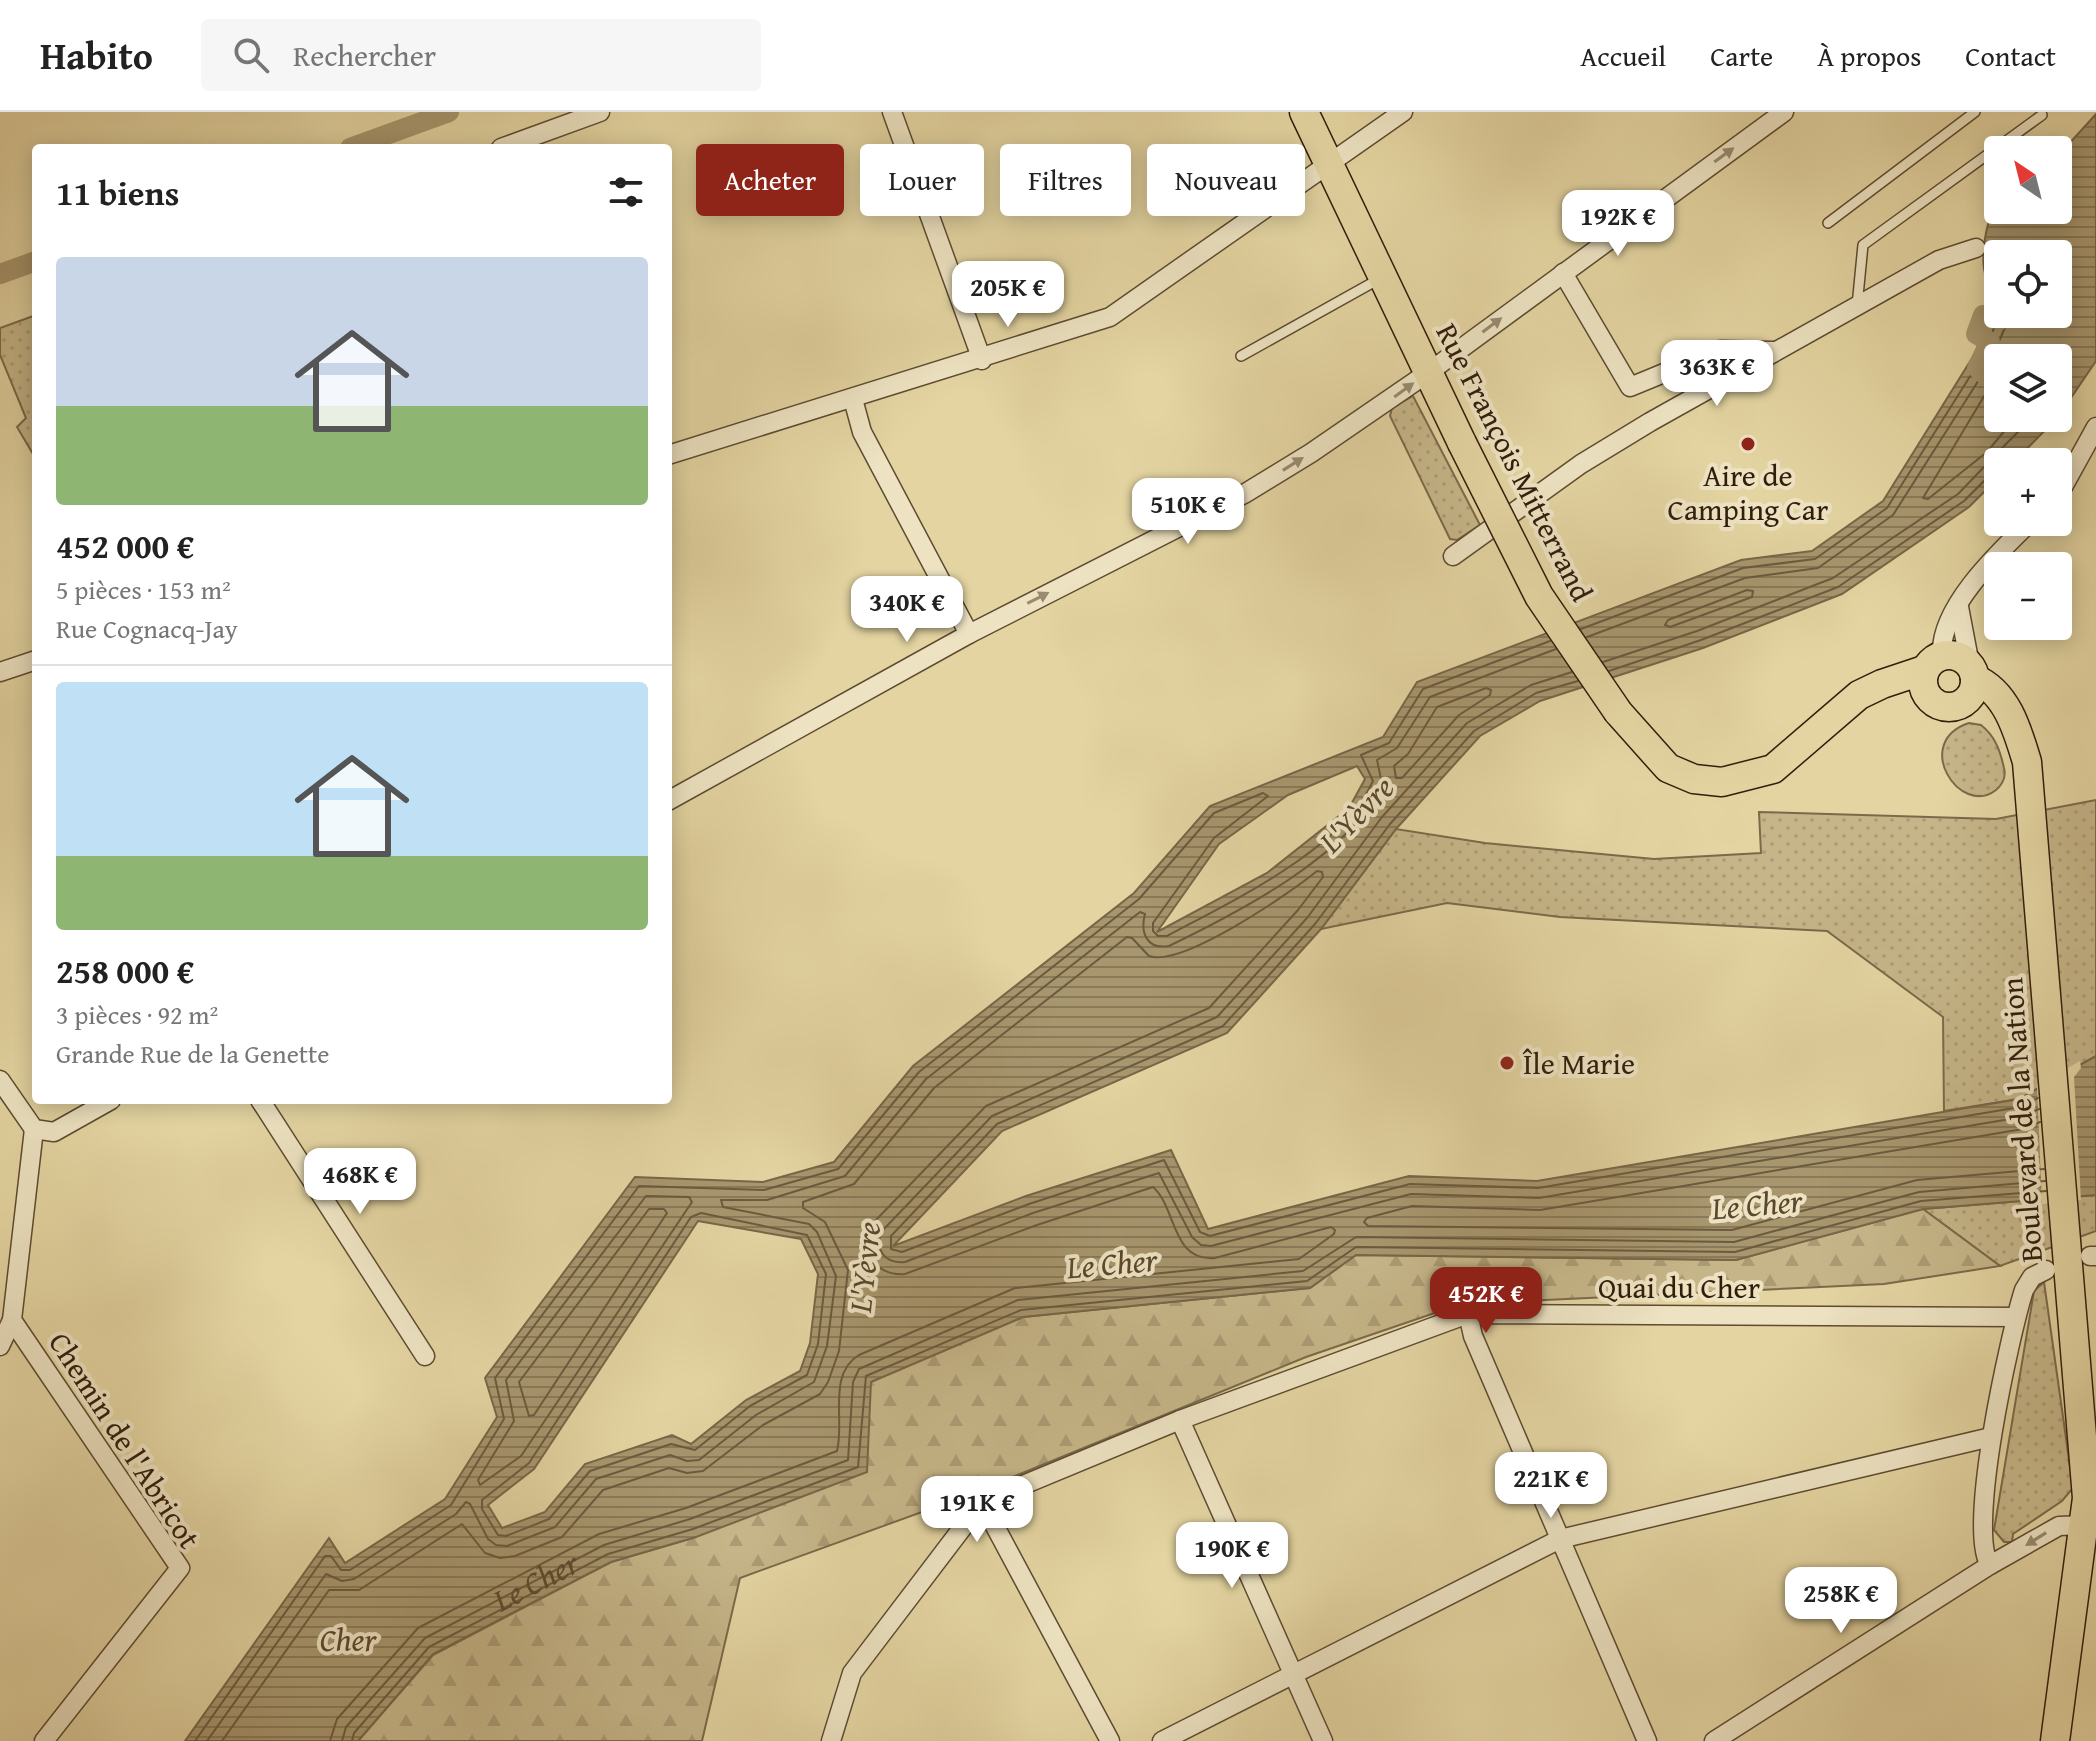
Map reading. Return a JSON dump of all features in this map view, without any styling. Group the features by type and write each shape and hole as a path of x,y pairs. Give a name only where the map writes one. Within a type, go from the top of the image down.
{"main road":[{"name":"Rue François Mitterrand","path":"1304,112 1462,443 1539,596 1618,712 1668,768 1694,779 1722,782 1747,778 1773,769 1811,739"},
{"path":"1957,656 1973,672 1972,695 1960,705 1947,708 1930,699 1898,698 1873,704 1811,739 1824,724 1868,690 1933,663 1957,656"},
{"path":"1930,699 1923,686 1933,663"},
{"name":"Boulevard de la Nation","path":"1973,672 1986,683 2021,734 2074,1258 2090,1497 2055,1741"},
{"path":"1960,705 1986,713 2023,750"}],"street":[{"path":"512,144 600,112"},
{"path":"892,112 982,360"},
{"path":"672,454 982,360 1110,317 1403,112"},
{"path":"672,799 969,634 1244,494 1429,372 1784,112"},
{"path":"1453,556 1581,464 1939,260 1976,248"},
{"path":"1563,273 1630,387 1720,350 1776,351"},
{"path":"853,399 862,432 969,634"},
{"path":"2072,471 2096,427"},
{"path":"1933,663 1972,582 2016,536"},
{"path":"1959,607 1973,672"},
{"path":"0,672 32,661"},
{"path":"0,1080 34,1129 54,1132 104,1104"},
{"path":"263,1104 425,1356"},
{"name":"Chemin de l'Abricot","path":"34,1129 12,1320 180,1568 44,1741"},
{"path":"1990,1565 1982,1546 1991,1437 2016,1317 2027,1282 2074,1258"},
{"path":"1468,1314 1473,1336 1647,1741"},
{"name":"Quai du Cher","path":"982,1502 1180,1420 1468,1314 2016,1317"},
{"path":"0,1346 12,1320"},
{"path":"1180,1420 1323,1741"},
{"path":"1162,1741 1560,1539 1991,1437"},
{"path":"1714,1741 1990,1565 2059,1526 2090,1497"},
{"path":"831,1741 852,1673 982,1502 1110,1741"}],"lane":[{"path":"1828,223 1975,112"},
{"path":"1857,306 1863,245 2042,115"},
{"path":"1241,356 1384,276"}],"green space":[{"path":"32,316 32,452 17,427 26,418 0,355 0,328"},
{"path":"1413,396 1480,525 1457,540 1450,539 1390,416 1392,408"},
{"path":"1969,723 1981,725 1990,734 1999,749 2004,768 2000,785 1982,796 1968,794 1956,786 1947,774 1943,760 1944,745 1952,732"},
{"path":"2096,800 2096,1056 2019,1099 1944,1111 1943,1017 1827,931 1560,917 1447,903 1321,929 1396,829 1485,843 1654,859 1761,853 1759,812 1996,819"},
{"path":"2096,1195 2096,1231 2000,1266 1923,1209"},
{"path":"1923,1209 2000,1266 1884,1284 1461,1304 1306,1357 966,1496 740,1578 702,1741 358,1741 433,1655 611,1562 696,1537 870,1382 1023,1317 1310,1288 1356,1255 1736,1260"},
{"path":"2044,1282 2073,1488 2062,1501 2013,1534 2012,1542 2004,1542 1994,1530 2034,1291"}],"water":[{"name":"Cher","path":"2096,114 2096,361 2072,396 2072,344 1984,344 1984,432 2043,432 2028,448 1984,448 1984,492 1969,507 1842,594 1703,648 1540,701 1480,736 1396,829 1321,929 1227,1033 1002,1131 893,1246 1026,1196 1171,1150 1208,1229 1409,1176 1537,1181 2019,1099 2096,1056 2096,1195 1923,1209 1736,1260 1356,1255 1310,1288 1023,1317 871,1382 867,1472 696,1537 611,1562 433,1654 358,1741 185,1741 329,1538 345,1563 445,1499 497,1417 485,1378 635,1177 763,1182 834,1162 913,1066 1134,893 1210,806 1383,737 1417,682 1741,560 1812,551 1883,501 1974,355 1985,328 2072,328 2072,240 1985,240 1988,224 2072,224 2072,141","holes":["1357,766 1365,779 1349,808 1267,873 1157,932 1219,844 1288,795","698,1221 801,1239 818,1274 810,1343 800,1371 746,1400 691,1444 672,1435 585,1464 545,1512 502,1528 488,1505 534,1469"]}],"pier":[{"path":"2080,1061 2081,1068 2074,1077 2081,1200 2042,1204 2037,1085"}],"waterway":[{"path":"361,144 449,112"},
{"path":"0,274 32,262"},
{"path":"1984,315 1976,334 1989,344"},
{"path":"1984,354 1977,368 1984,374"}],"place":[{"name":"Aire de Camping Car","path":"1748,444"},
{"name":"Île Marie","path":"1507,1063"}],"water label":[{"name":"L'Yèvre","path":"1356,814"},
{"name":"Le Cher","path":"1757,1204"},
{"name":"Le Cher","path":"1112,1263"},
{"name":"L'Yèvre","path":"864,1267"},
{"name":"Le Cher","path":"535,1578"}]}
